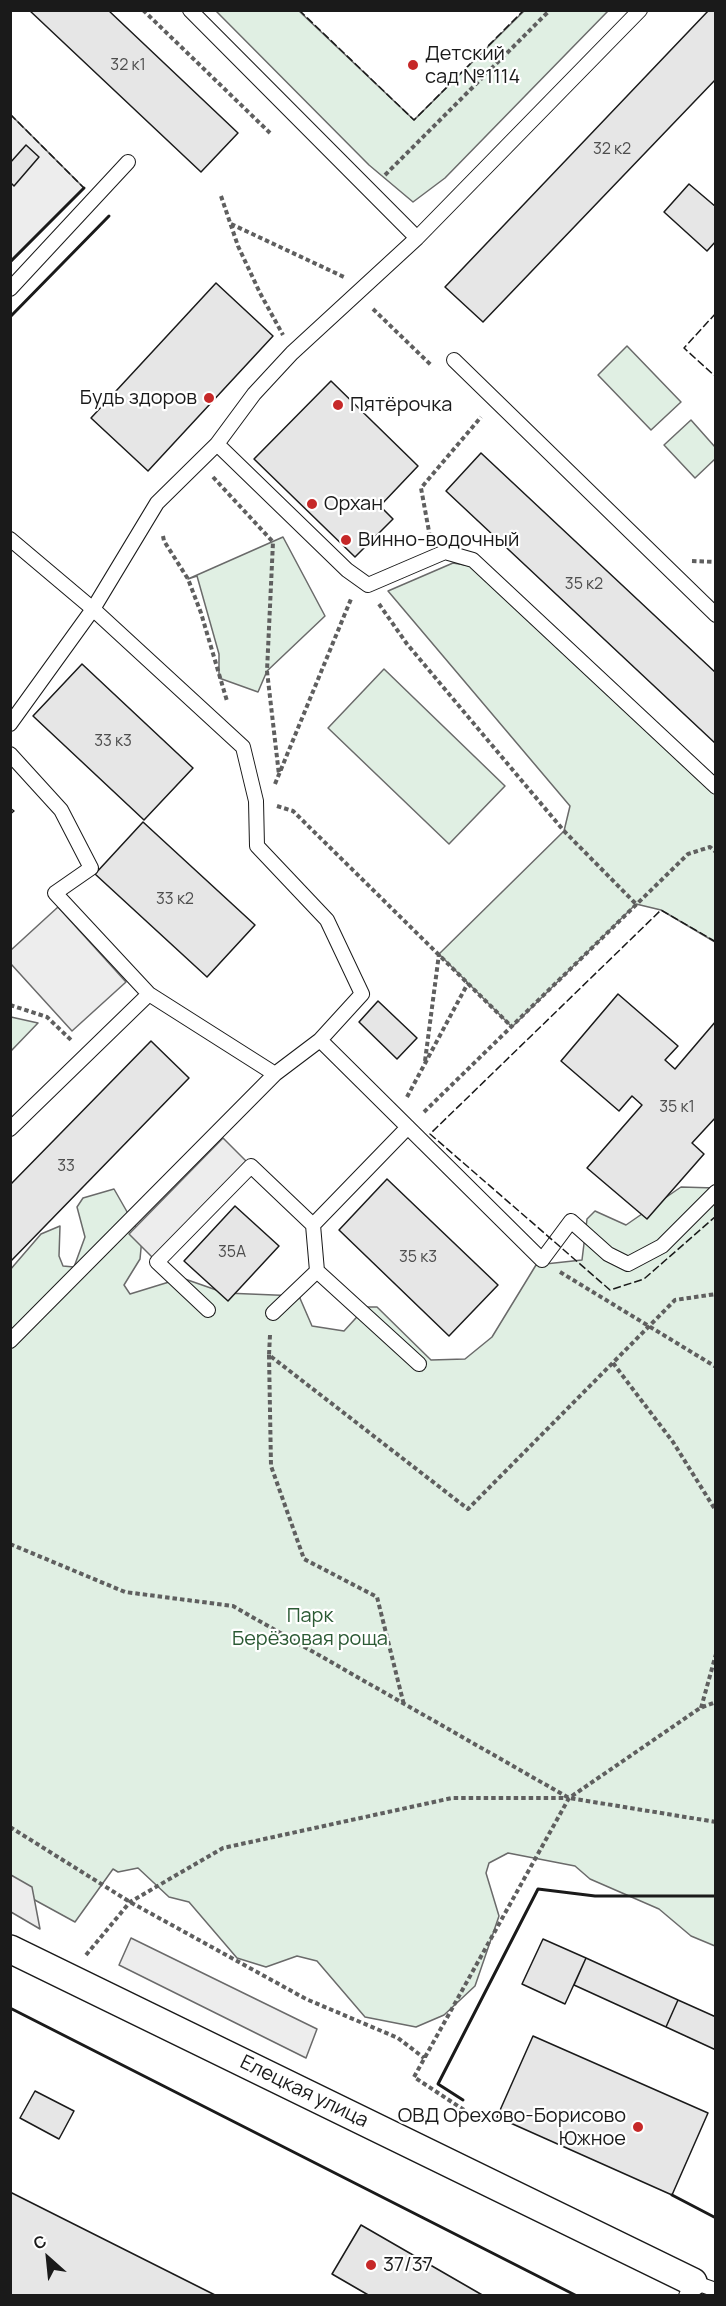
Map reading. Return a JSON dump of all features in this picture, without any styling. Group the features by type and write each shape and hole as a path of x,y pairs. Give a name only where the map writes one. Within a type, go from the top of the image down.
{"street":[{"name":"Елецкая улица","path":"10,1949 698,2289"}],"lane":[{"path":"10,724 93,609 157,503 217,444 254,394 292,353 417,238 640,10"},
{"path":"193,11 417,238"},
{"path":"10,289 128,162"},
{"path":"454,360 716,615"},
{"path":"217,444 347,570 368,585 445,552 473,560 716,787"},
{"path":"10,539 93,609 243,747 262,802 257,846 327,920 363,994 320,1040 275,1074 10,1341"},
{"path":"10,754 61,810 91,868 55,893 149,994 275,1074"},
{"path":"10,1129 149,994"},
{"path":"320,1040 542,1260 571,1221 608,1254 628,1264 662,1246 716,1192"},
{"path":"313,1225 408,1127"},
{"path":"208,1310 157,1262 251,1166 313,1225 317,1271 419,1365"},
{"path":"273,1313 317,1271"}],"path":[{"path":"143,10 270,133"},
{"path":"370,191 550,10"},
{"path":"221,196 238,246 292,353"},
{"path":"231,224 367,286"},
{"path":"434,558 421,488 483,414"},
{"path":"204,481 213,477 273,542 267,671 279,775"},
{"path":"157,503 164,541 188,579 243,747"},
{"path":"360,579 279,775 262,802 293,811 512,1027"},
{"path":"378,601 407,644 564,831 636,904"},
{"path":"408,1127 688,854 710,847 716,852"},
{"path":"425,1065 439,954"},
{"path":"397,1116 468,983"},
{"path":"10,1005 47,1017 86,1055"},
{"path":"542,1260 716,1367"},
{"path":"268,1355 468,1509 675,1300 716,1294"},
{"path":"273,1313 268,1355 271,1466 304,1559 376,1597 405,1706"},
{"path":"613,1363 673,1442 716,1511"},
{"path":"11,1545 125,1593 233,1606 569,1798"},
{"path":"700,1708 716,1654"},
{"path":"464,2110 414,2077 569,1798 700,1708 716,1702"},
{"path":"68,1977 130,1902 223,1848 452,1798 569,1798 716,1822"},
{"path":"10,1827 130,1902 306,1999 398,2038 424,2058"}],"green space":[{"path":"216,11 299,11 414,120 524,11 608,11 445,178 413,202 369,165"},
{"path":"627,346 681,402 651,430 598,375"},
{"path":"691,420 715,447 715,459 695,478 664,445"},
{"path":"283,537 325,616 267,671 258,692 219,678 219,654 197,576 188,579"},
{"path":"453,563 471,566 715,793 715,942 661,910 636,904 512,1027 439,954 564,831 570,806 388,591"},
{"path":"384,669 505,786 449,844 328,728"},
{"path":"10,1017 38,1023 11,1051"},
{"name":"Парк Берёзовая роща","path":"681,1187 715,1188 715,1946 691,1936 659,1909 590,1879 575,1866 508,1853 489,1863 486,1873 499,1916 475,1986 444,2015 416,2027 365,2017 317,1961 297,1956 266,1967 237,1958 189,1902 169,1897 138,1868 118,1872 113,1869 75,1922 11,1887 10,1270 41,1234 60,1226 59,1256 63,1266 74,1267 85,1237 77,1207 83,1198 114,1189 142,1238 140,1259 124,1285 130,1294 182,1278 225,1293 299,1296 312,1326 344,1331 366,1307 377,1307 431,1360 465,1359 492,1337 536,1265 582,1260 587,1219 595,1211 626,1225"}],"shaded area":[{"path":"10,114 84,188 11,262 10,262"},
{"path":"58,907 126,982 72,1031 11,964 11,950"},
{"path":"223,1138 251,1166 157,1262 129,1234"},
{"path":"11,1875 32,1887 40,1929 11,1912"},
{"path":"131,1938 317,2029 306,2058 119,1965"}],"building":[{"path":"29,10 108,10 238,133 201,172"},
{"path":"709,10 716,10 716,79 483,322 445,287"},
{"path":"26,145 39,157 14,186 10,182 10,163"},
{"path":"689,184 716,207 716,241 707,251 664,212"},
{"path":"216,283 273,336 148,471 91,418"},
{"path":"331,381 418,466 380,506 393,519 355,557 254,459"},
{"path":"481,453 716,673 716,744 446,491"},
{"path":"82,664 193,768 144,820 33,716"},
{"path":"143,822 255,925 207,977 95,874"},
{"path":"618,994 678,1046 665,1060 675,1069 716,1021 716,1117 692,1143 704,1154 647,1219 587,1168 642,1105 632,1096 619,1111 561,1061"},
{"path":"378,1001 417,1038 397,1059 359,1022"},
{"path":"151,1041 189,1078 10,1262 10,1185"},
{"path":"387,1179 498,1285 449,1336 339,1230"},
{"path":"235,1206 279,1246 228,1301 184,1261"},
{"path":"543,1939 586,1958 565,2004 522,1984"},
{"path":"586,1958 678,2000 666,2027 574,1985"},
{"path":"678,2000 716,2017 716,2050 666,2027"},
{"path":"533,2036 708,2113 672,2195 497,2117"},
{"path":"35,2091 74,2111 59,2139 20,2118"},
{"path":"10,2192 217,2296 10,2296"},
{"path":"361,2225 484,2296 370,2296 332,2274"}],"fence":[{"path":"299,10 414,120 524,10"},
{"path":"10,114 84,188"},
{"path":"716,313 684,348 716,377"},
{"path":"10,808 14,811 10,814"},
{"path":"716,942 661,910 430,1134 610,1290 644,1279 716,1216"}],"wall":[{"path":"10,262 84,188"},
{"path":"10,317 109,216"},
{"path":"463,2100 438,2084 538,1889 595,1896 716,1896"},
{"path":"10,2008 577,2296"},
{"path":"672,2195 716,2218"}],"place":[{"name":"Детский сад №1114","path":"413,65"},
{"name":"Будь здоров","path":"209,398"},
{"name":"Пятёрочка","path":"338,405"},
{"name":"Орхан","path":"312,504"},
{"name":"Винно-водочный","path":"346,540"},
{"name":"ОВД Орехово-Борисово Южное","path":"638,2127"},
{"name":"37/37","path":"371,2265"}]}
